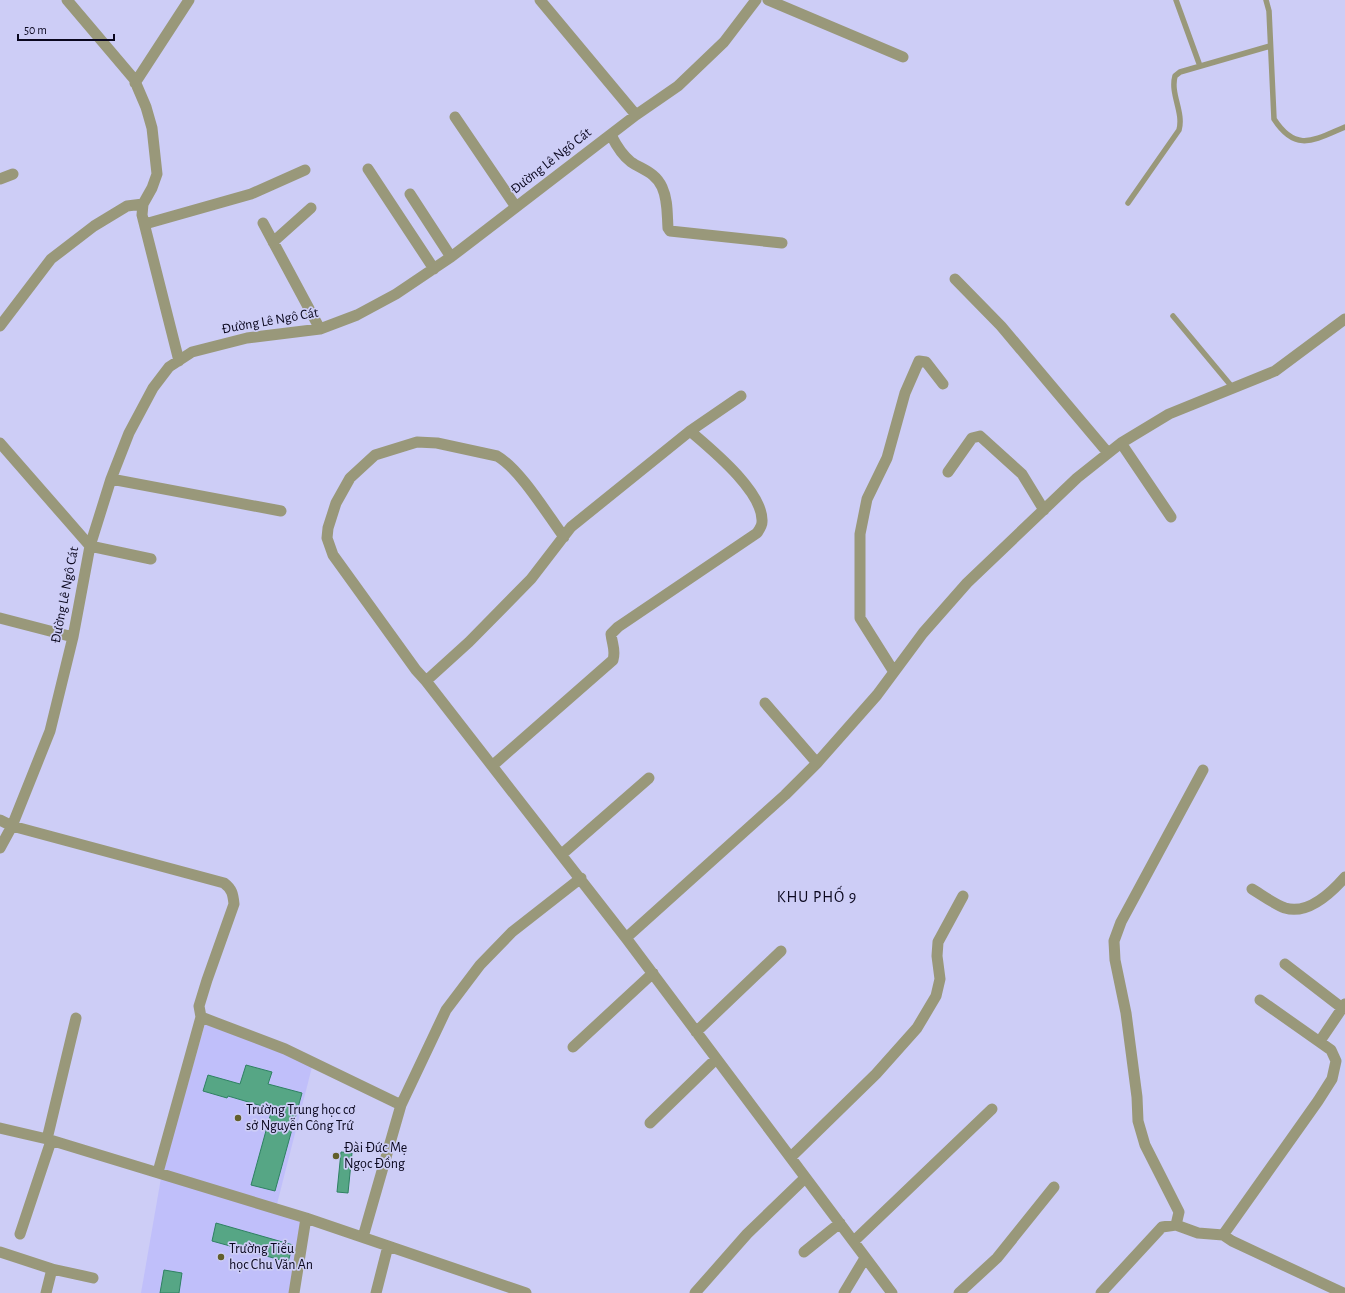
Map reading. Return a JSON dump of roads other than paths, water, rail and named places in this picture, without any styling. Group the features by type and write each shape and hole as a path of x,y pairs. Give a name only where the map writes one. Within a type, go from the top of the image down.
{"street":[{"path":"67,0 135,83 146,107 152,128 156,174 152,188 143,204 142,215 179,361"},
{"path":"135,83 189,0"},
{"path":"540,0 636,115"},
{"name":"Đường Lê Ngô Cát","path":"0,848 12,826 50,731 73,637 90,546 111,478 128,433 153,388 170,367 192,352 247,338 320,329 358,315 434,269 636,115 678,86 724,42 756,0"},
{"path":"768,0 903,57"},
{"path":"454,118 516,207"},
{"path":"610,135 622,153 632,162 644,167 656,177 662,186 666,198 668,228 670,231 782,243"},
{"path":"368,169 434,269"},
{"path":"145,224 252,194 305,170"},
{"path":"0,179 13,174"},
{"path":"410,194 451,256"},
{"path":"0,326 51,259 94,226 127,206 143,204"},
{"path":"273,242 311,208"},
{"path":"263,223 320,329"},
{"path":"955,279 1001,326 1108,453"},
{"path":"626,938 785,795 817,763 877,695 922,633 967,583 1077,478 1120,442 1169,414 1275,371 1345,319"},
{"path":"894,672 860,618 860,534 862,518 867,499 887,458 905,393 919,362 926,362 943,384"},
{"path":"426,681 469,642 531,579 571,527 690,431 741,396"},
{"path":"492,766 613,660 615,652 611,634 618,627 757,533 762,523 761,514 755,495 716,454 690,431"},
{"path":"948,472 972,438 980,436 1022,474 1044,510"},
{"path":"0,442 90,546 151,559"},
{"path":"564,537 520,478 504,460 497,456 437,443 417,442 375,455 350,478 336,503 328,528 327,538 333,555 416,670 581,878 892,1293"},
{"path":"1120,442 1171,517"},
{"path":"111,478 280,511"},
{"path":"0,618 73,637"},
{"path":"766,703 817,763"},
{"path":"1176,1225 1179,1212 1145,1144 1138,1121 1137,1097 1126,1013 1115,960 1114,940 1121,922 1203,770"},
{"path":"562,854 649,778"},
{"path":"0,820 12,826 224,883 230,888 233,894 234,904 199,1006 202,1017 158,1172"},
{"path":"1252,889 1284,908 1299,909 1315,903 1330,893 1345,877"},
{"path":"362,1237 401,1104 446,1010 480,966 512,932 581,878"},
{"path":"791,1157 876,1074 917,1028 936,996 940,979 936,956 938,942 963,896"},
{"path":"696,1032 781,951"},
{"path":"1285,964 1343,1006 1320,1042"},
{"path":"573,1047 653,973"},
{"path":"1223,1235 1265,1178 1332,1079 1336,1061 1331,1050 1260,1000"},
{"path":"202,1017 285,1049 401,1104"},
{"path":"20,1234 49,1140 76,1018"},
{"path":"650,1123 716,1059"},
{"path":"854,1241 992,1109"},
{"path":"0,1128 49,1140 158,1172 306,1218 526,1293"},
{"path":"694,1293 747,1234 805,1178"},
{"path":"959,1293 996,1258 1054,1187"},
{"path":"294,1293 306,1218"},
{"path":"804,1252 840,1223"},
{"path":"1101,1293 1162,1227 1176,1225 1198,1233 1223,1235 1232,1241 1343,1293"},
{"path":"376,1293 388,1246"},
{"path":"0,1252 52,1268 92,1278"},
{"path":"844,1293 865,1258"},
{"path":"46,1293 52,1268"}],"lane":[{"path":"1176,0 1200,66"},
{"path":"1266,0 1269,11 1274,118 1281,130 1290,137 1300,141 1310,141 1345,127"},
{"path":"1128,203 1179,130 1181,124 1174,89 1175,76 1180,72 1270,46"},
{"path":"1173,316 1233,388"}],"place":[{"name":"Trường Trung học cơ sở Nguyễn Công Trứ","path":"238,1118"},
{"name":"Đài Đức Mẹ Ngọc Đồng","path":"336,1156"},
{"name":"Trường Tiểu học Chu Văn An","path":"221,1257"}],"district":[{"name":"KHU PHỐ 9","path":"817,897"}]}
